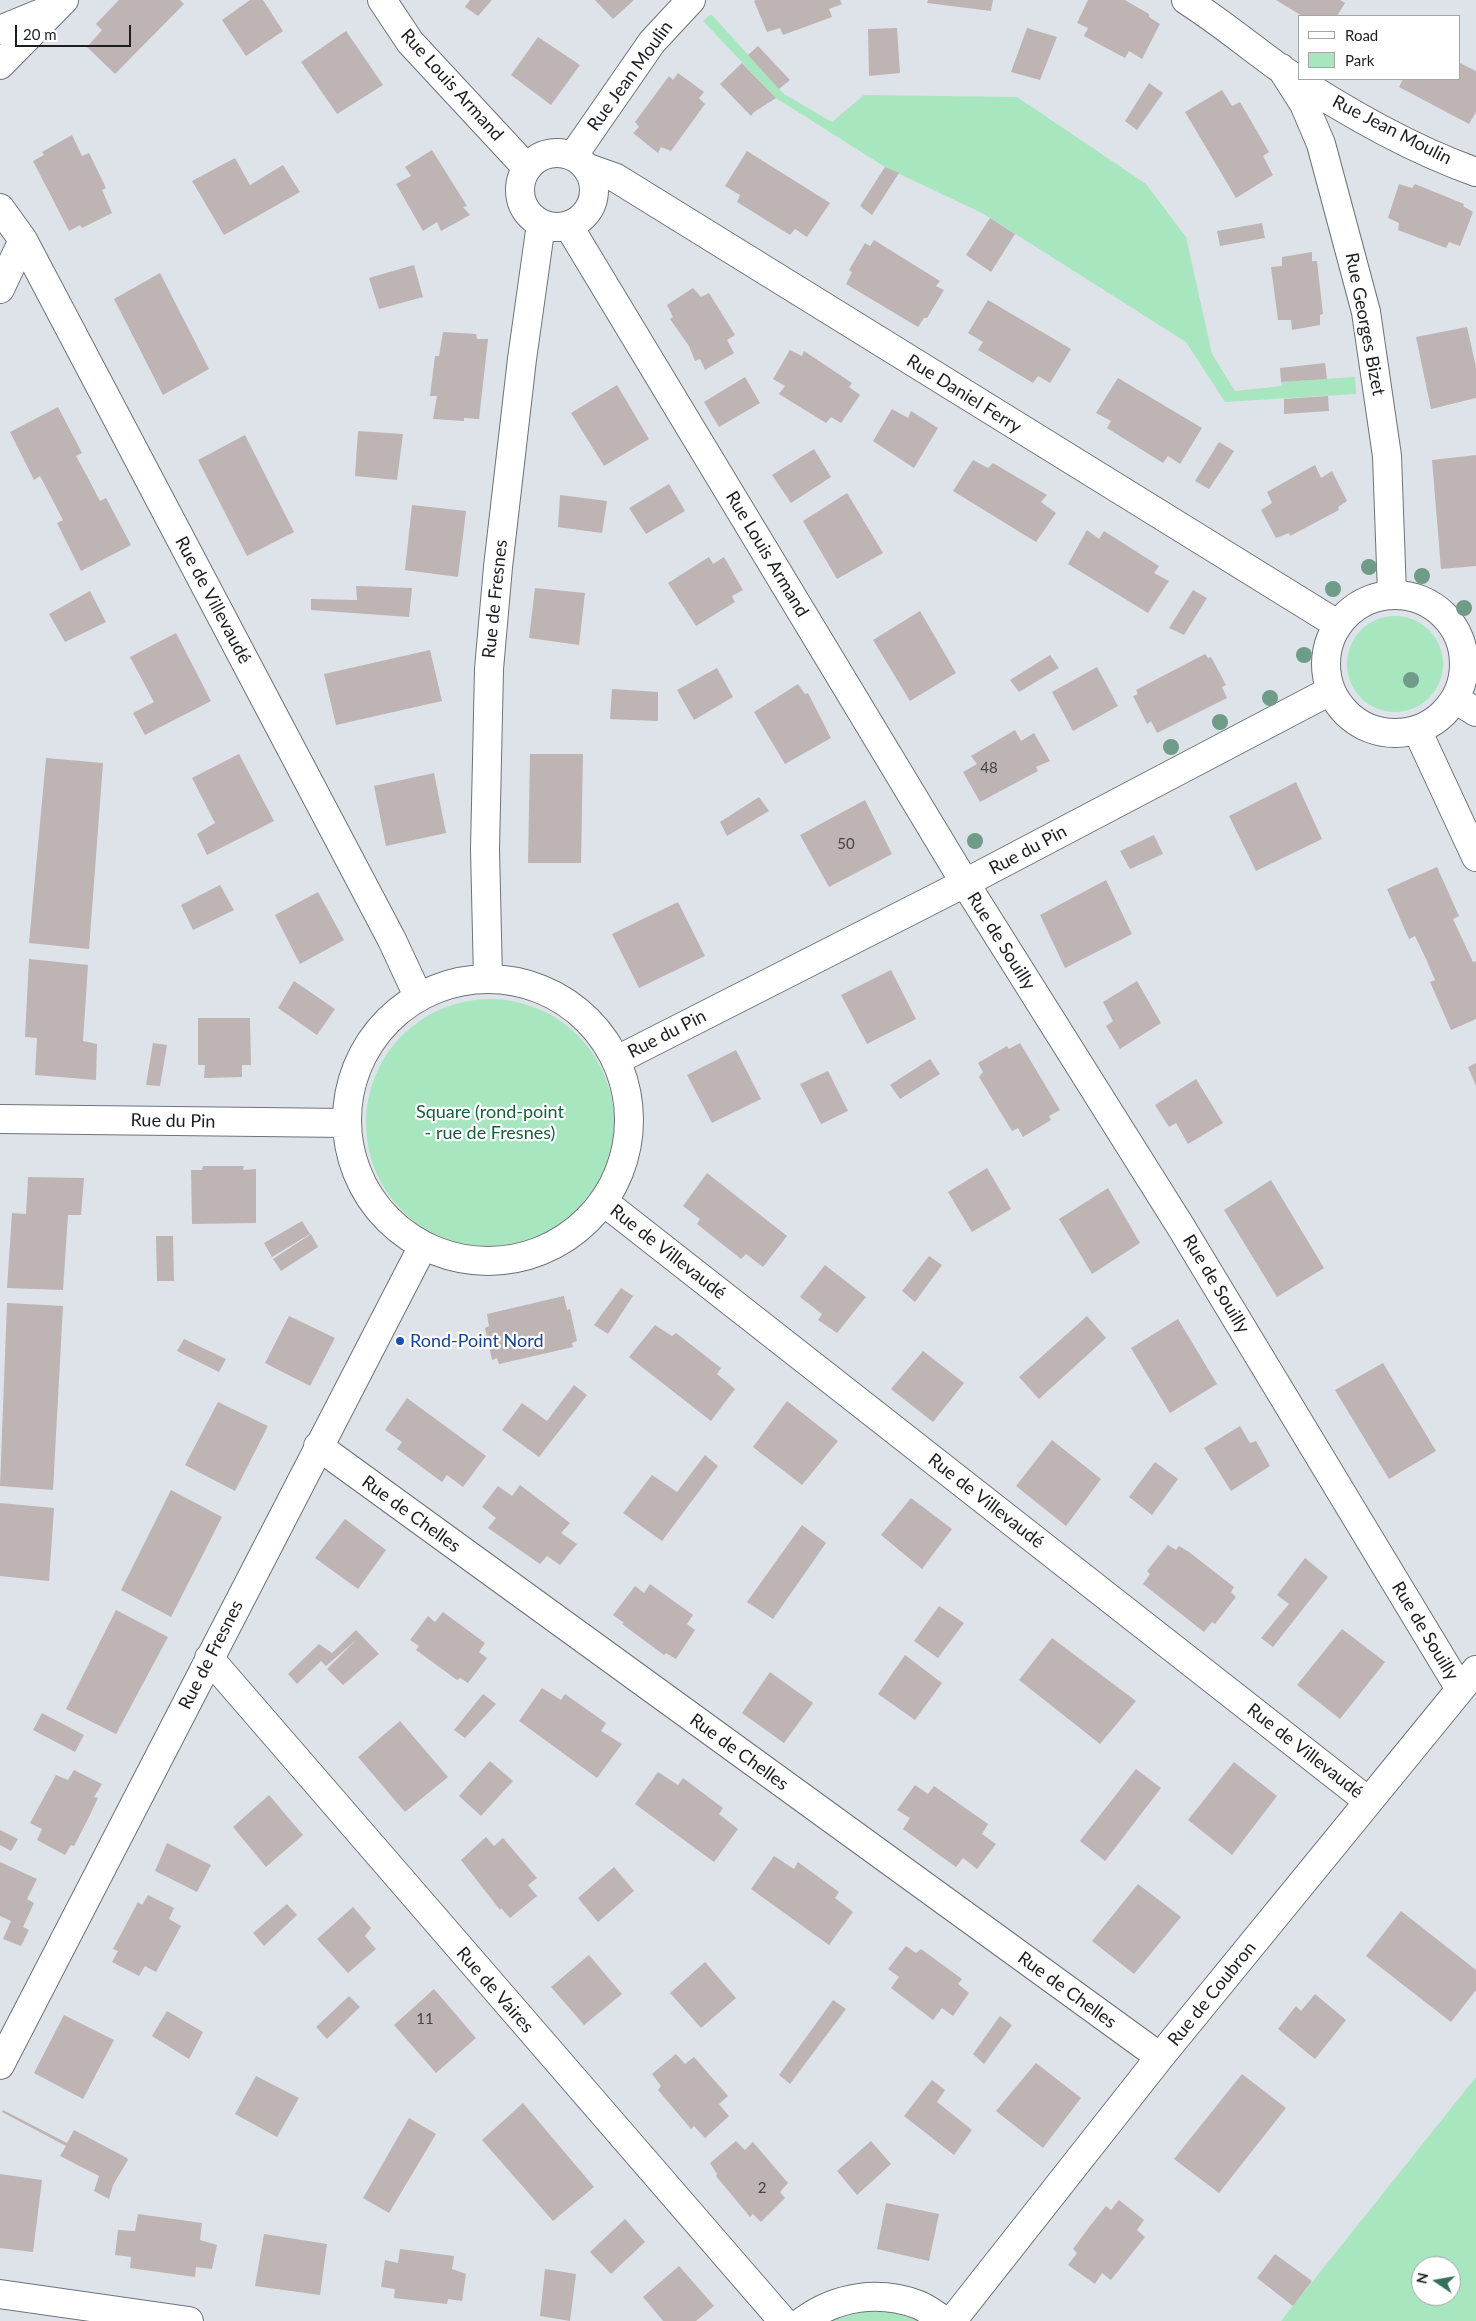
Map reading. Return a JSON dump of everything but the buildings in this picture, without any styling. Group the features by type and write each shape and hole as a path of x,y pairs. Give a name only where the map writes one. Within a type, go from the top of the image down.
{"street":[{"name":"Rue Louis Armand","path":"382,0 410,42 527,168"},
{"name":"Rue Jean Moulin","path":"580,162 652,42 692,0"},
{"name":"Rue Jean Moulin","path":"1186,0 1212,16 1281,68 1298,78"},
{"path":"0,30 61,2"},
{"path":"0,65 61,2"},
{"name":"Rue Georges Bizet","path":"1281,68 1304,104 1321,144 1366,312 1387,456 1392,594"},
{"name":"Rue Jean Moulin","path":"1301,80 1379,127 1476,172"},
{"path":"563,153 580,162 593,179 592,202 587,212 554,225 532,217 521,199 520,188 527,168 543,155 563,153"},
{"name":"Rue Daniel Ferry","path":"580,162 616,178 1337,624"},
{"name":"Rue de Villevaudé","path":"0,208 23,240 392,940 418,996"},
{"name":"Rue Louis Armand","path":"554,225 965,883"},
{"name":"Rue de Fresnes","path":"488,978 485,848 489,669 498,567 521,369 554,225"},
{"path":"0,289 23,240"},
{"path":"1392,594 1420,600 1444,614 1469,645 1461,682 1465,705 1445,712 1432,723 1417,730 1397,734 1376,732 1357,723 1346,714 1330,691 1325,668 1327,645 1337,624 1352,608 1371,598 1392,594"},
{"name":"Rue du Pin","path":"617,1060 965,883 1330,691"},
{"path":"1417,730 1476,856"},
{"name":"Rue de Souilly","path":"965,883 1186,1236 1468,1679"},
{"path":"488,978 528,983 564,999 595,1026 617,1060 628,1095 629,1132 622,1169 604,1202 576,1232 541,1252 501,1261 460,1259 422,1246 397,1229 376,1207 364,1186 350,1153 346,1123 351,1085 365,1049 388,1019 418,996 446,984 488,978"},
{"name":"Rue du Pin","path":"0,1119 346,1123"},
{"name":"Rue de Villevaudé","path":"604,1202 1368,1801"},
{"name":"Rue de Fresnes","path":"0,2064 422,1246"},
{"name":"Rue de Chelles","path":"318,1446 1160,2057"},
{"name":"Rue de Vaires","path":"210,1658 783,2321"},
{"name":"Rue de Coubron","path":"952,2321 1160,2057 1468,1679"},
{"path":"0,2294 189,2321"},
{"path":"803,2321 818,2310 852,2298 886,2297 920,2306 945,2321"}],"green space":[{"path":"711,14 784,94 832,122 864,95 1017,97 1146,184 1186,237 1212,354 1235,391 1282,386 1281,382 1355,377 1356,394 1225,402 1186,342 984,214 885,167 776,98 703,21"},
{"path":"1395,616 1413,620 1429,630 1439,646 1443,664 1439,682 1429,698 1413,708 1395,712 1377,708 1361,698 1351,682 1347,664 1351,646 1361,630 1377,620"},
{"name":"Square (rond-point - rue de Fresnes)","path":"490,999 526,1005 548,1014 568,1027 586,1045 599,1065 608,1087 614,1123 608,1159 599,1181 586,1201 568,1219 548,1232 526,1241 490,1247 454,1241 432,1232 412,1219 394,1201 381,1181 372,1159 366,1123 372,1087 381,1065 394,1045 412,1027 432,1014 454,1005"},
{"path":"1476,2077 1476,2321 1281,2321"},
{"path":"861,2312 891,2312 919,2321 831,2321"}],"place":[{"name":"Rond-Point Nord","path":"400,1341"}]}
